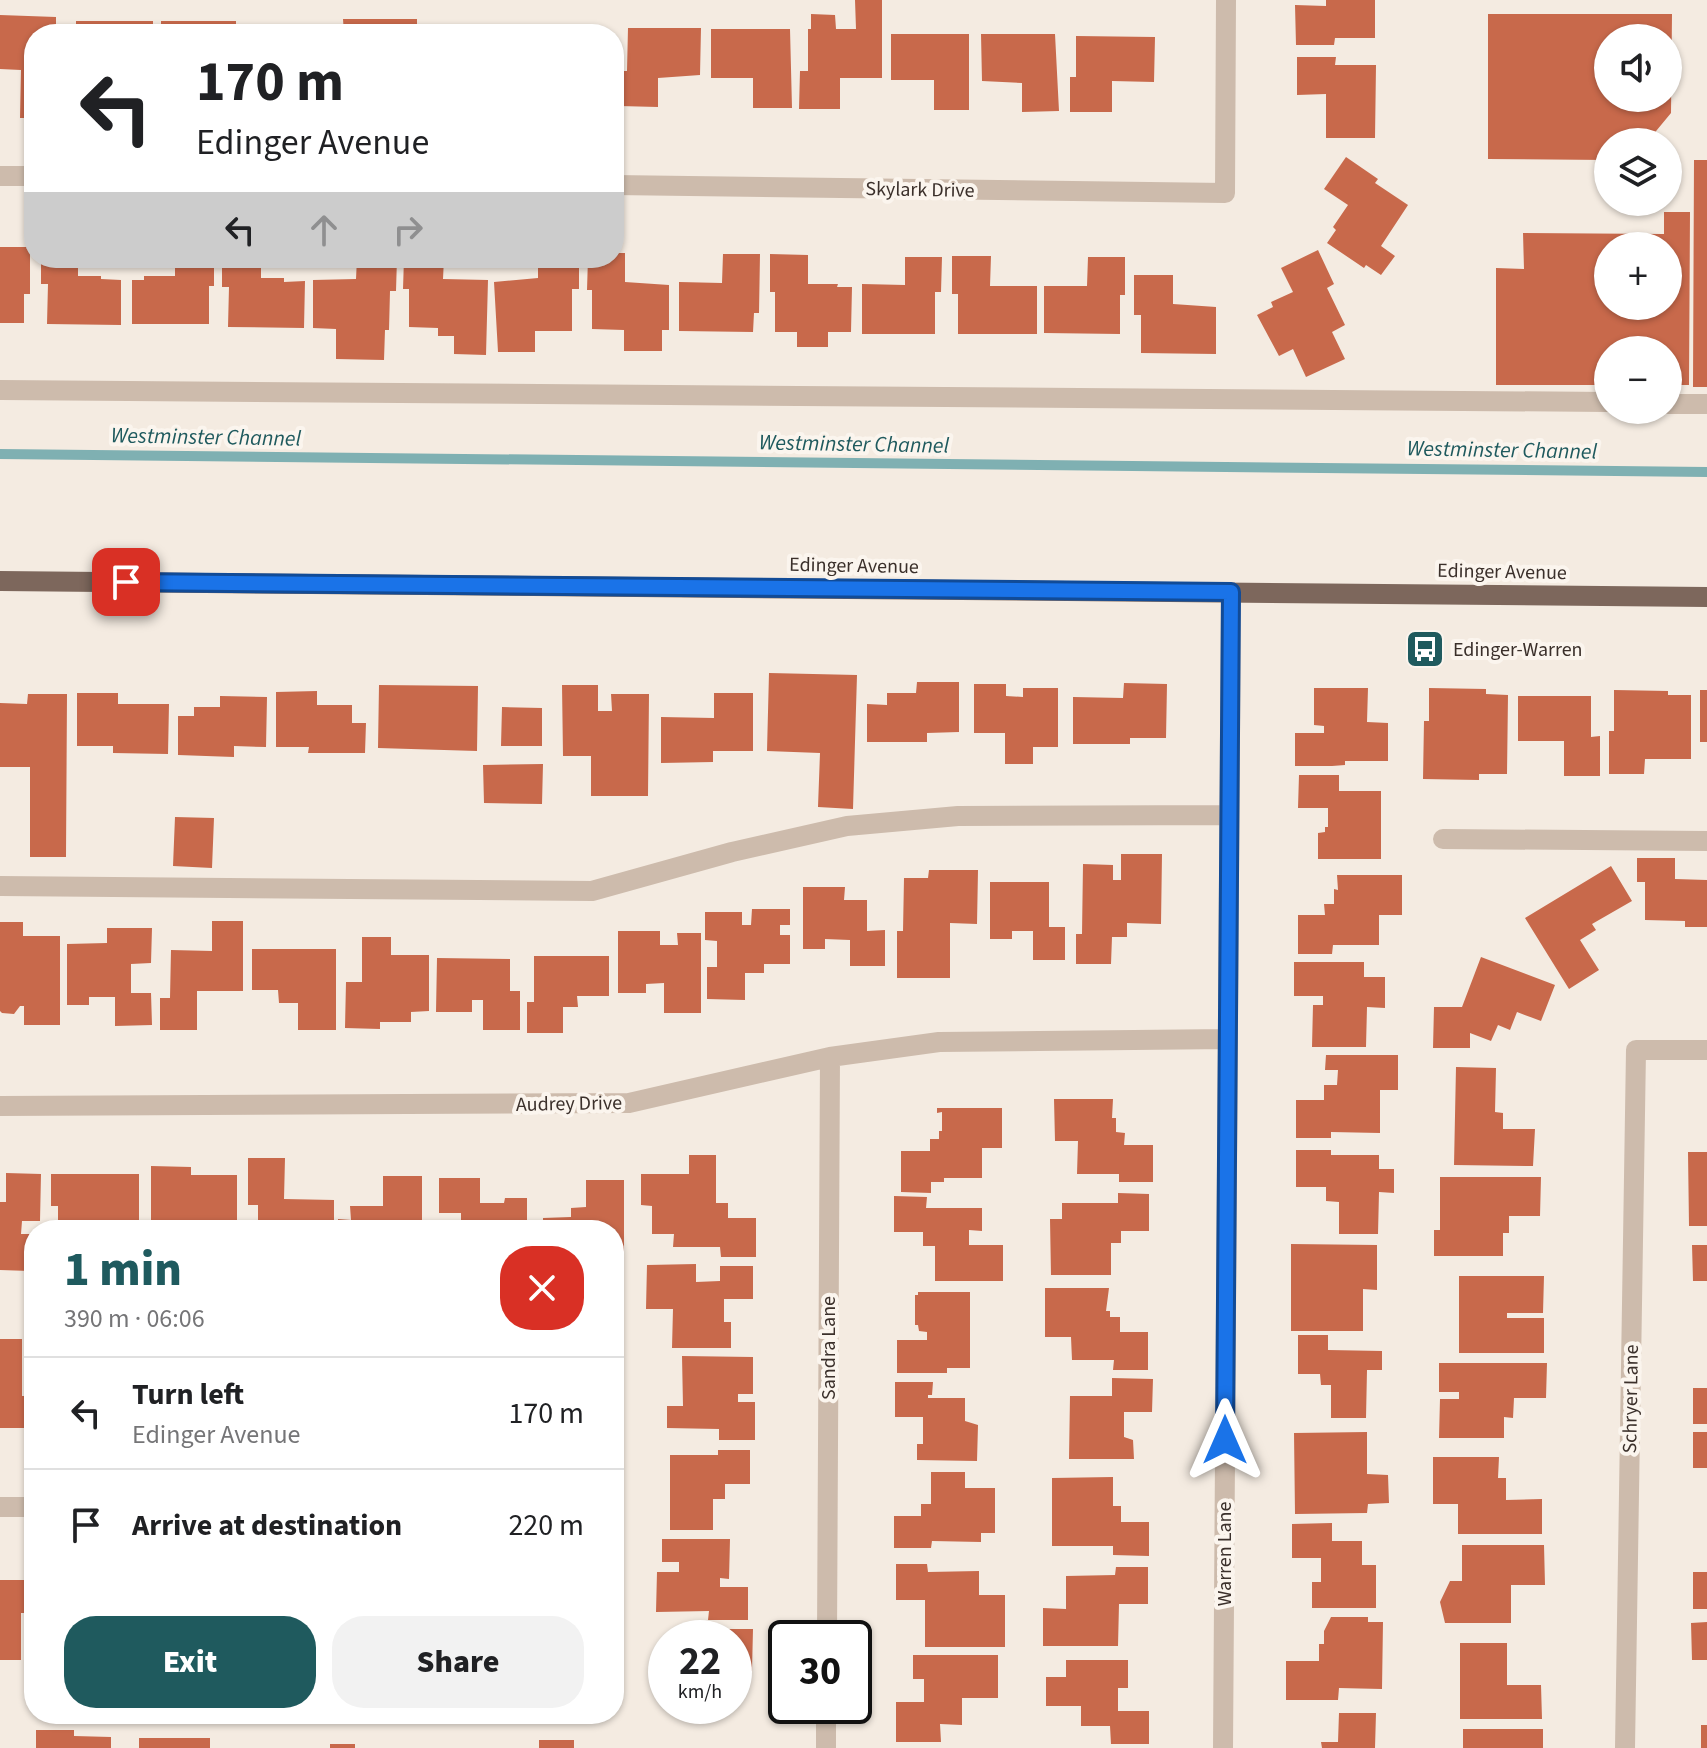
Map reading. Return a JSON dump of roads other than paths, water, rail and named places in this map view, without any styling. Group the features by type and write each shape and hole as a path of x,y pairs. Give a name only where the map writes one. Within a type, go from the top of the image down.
{"main road":[{"name":"Edinger Avenue","path":"0,581 1707,597"}],"street":[{"name":"Skylark Drive","path":"624,185 1225,193 1226,0"},
{"path":"0,176 24,176"},
{"path":"0,390 1594,402"},
{"path":"1682,404 1707,404"},
{"name":"Warren Lane","path":"1223,1748 1231,592"},
{"path":"0,886 592,891 732,852 847,826 958,816 1229,815"},
{"path":"1443,839 1707,841"},
{"name":"Audrey Drive","path":"0,1106 629,1103 830,1057 939,1042 1228,1039"},
{"name":"Schryer Lane","path":"1625,1748 1636,1050 1707,1050"},
{"name":"Sandra Lane","path":"827,1620 830,1057"},
{"path":"0,1507 24,1507"},
{"path":"826,1724 826,1748"}],"waterway":[{"name":"Westminster Channel","path":"0,454 1707,472"}],"place":[{"name":"Edinger-Warren","path":"1425,649"}]}
